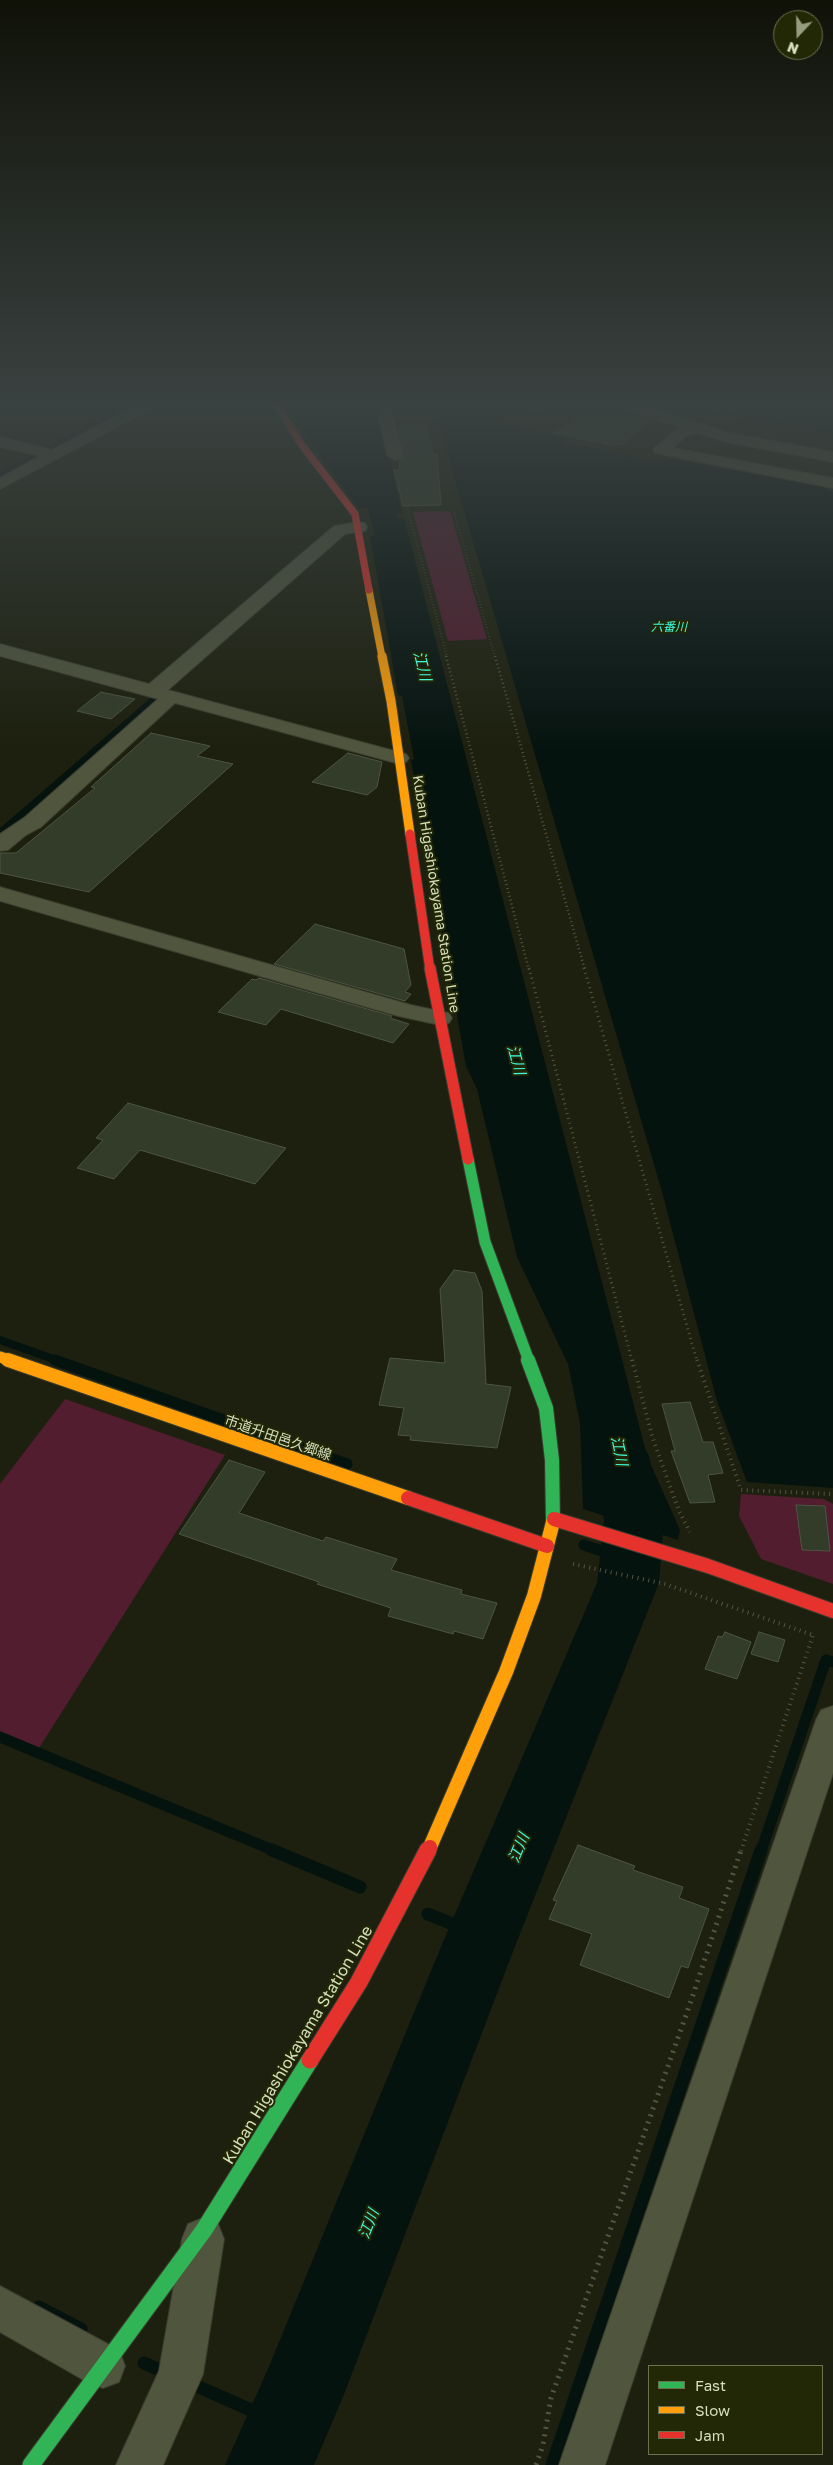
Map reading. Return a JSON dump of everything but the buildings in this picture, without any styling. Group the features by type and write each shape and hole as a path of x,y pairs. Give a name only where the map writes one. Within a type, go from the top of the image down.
{"main road":[{"name":"Kuban Higashiokayama Station Line","path":"30,2465 204,2230 359,1982 422,1864 506,1672 534,1596 554,1519 552,1460 546,1408 484,1242 431,977 390,701 374,624 357,522"},
{"name":"市道升田邑久郷線","path":"0,1357 547,1546"},
{"path":"554,1519 678,1556 827,1610"}],"street":[{"path":"0,845 18,830 33,822 162,693 164,684 340,530 359,527"},
{"path":"0,650 162,693 343,745 399,758"},
{"path":"0,894 407,1011 440,1018"},
{"path":"582,2465 833,1720"},
{"path":"139,2465 182,2374 204,2230"},
{"path":"0,2308 103,2366"}],"path":[{"path":"411,522 652,1439 679,1511 708,1566"},
{"path":"457,522 692,1345 714,1416 741,1490 833,1494"},
{"path":"608,1570 665,1584 819,1637"},
{"path":"536,2465 543,2446 551,2398 691,2001 813,1635 827,1610"}],"shaded area":[{"path":"416,522 453,522 487,639 448,641"},
{"path":"65,1399 225,1455 39,1748 0,1731 0,1484"},
{"path":"741,1494 824,1499 833,1504 833,1584 761,1559 739,1516"}],"water":[{"path":"371,522 405,522 647,1456 680,1530 678,1540 583,1509 580,1423 568,1364 517,1257 477,1089 466,1066 411,760 414,759 402,696 398,695 370,536 375,535"},
{"name":"六番川","path":"467,522 833,522 833,1488 747,1482 717,1401 662,1192"}],"waterway":[{"path":"0,833 164,691"},
{"path":"0,1340 59,1361"},
{"path":"55,1360 347,1464"},
{"name":"江川","path":"269,2465 300,2397 477,1949 628,1583 634,1520 620,1456"},
{"path":"584,1545 630,1561"},
{"path":"761,1851 826,1660 833,1662"},
{"path":"0,1737 275,1851"},
{"path":"272,1850 360,1887"},
{"path":"552,2465 761,1850"},
{"path":"428,1914 482,1936"},
{"path":"39,2307 81,2329"},
{"path":"144,2363 160,2370"},
{"path":"199,2387 287,2426"}],"traffic: fast":[{"path":"468,1159 485,1242 546,1408 552,1460 553,1522"},
{"path":"31,2465 204,2230 310,2060"}],"traffic: slow":[{"path":"369,590 391,701 410,834"},
{"path":"0,1357 408,1498"},
{"path":"430,1847 506,1672 534,1596 553,1522"}],"traffic: jam":[{"path":"356,522 369,590"},
{"path":"410,834 432,985 468,1159"},
{"path":"408,1498 547,1546"},
{"path":"554,1519 708,1566 833,1611"},
{"path":"310,2060 359,1982 430,1847"}]}
